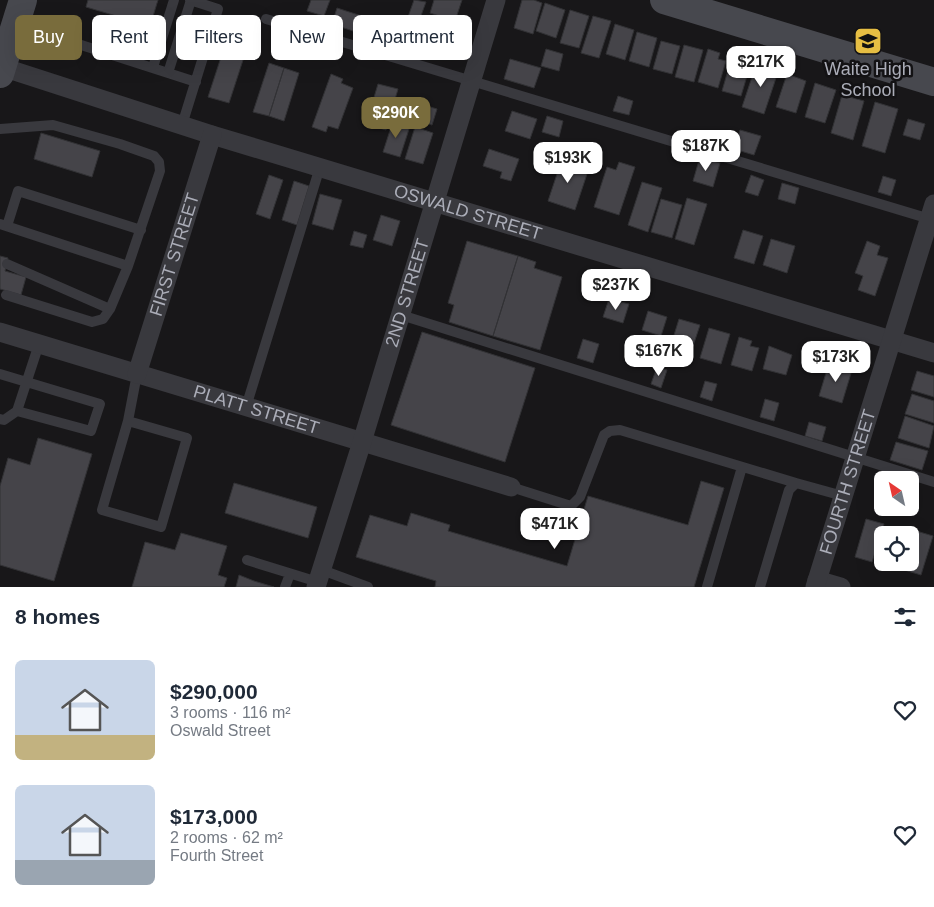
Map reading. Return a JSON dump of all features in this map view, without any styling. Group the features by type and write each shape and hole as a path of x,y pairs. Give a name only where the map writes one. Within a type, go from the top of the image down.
{"street":[{"name":"2ND STREET","path":"319,580 496,0"},
{"path":"664,0 934,82"},
{"path":"1,69 19,12"},
{"name":"OSWALD STREET","path":"1,69 212,135 934,353"},
{"name":"FIRST STREET","path":"137,374 212,135"},
{"name":"FOURTH STREET","path":"816,583 932,214"},
{"name":"PLATT STREET","path":"0,332 511,487"},
{"path":"816,583 841,587"}],"lane":[{"path":"152,67 174,0"},
{"path":"168,73 191,0 218,9 182,125"},
{"path":"19,12 152,67 196,82"},
{"path":"266,20 932,214"},
{"path":"0,128 53,126 120,144 154,156 159,162 160,171 128,266 110,309 103,319 92,322 6,295"},
{"path":"246,407 320,167"},
{"path":"128,266 4,225 18,191 141,230"},
{"path":"7,264 110,309"},
{"path":"401,315 934,482"},
{"path":"0,420 4,420 17,412 40,344"},
{"path":"0,374 100,404 91,431 17,412"},
{"path":"128,421 186,438 161,527 102,510 128,421 137,374"},
{"path":"511,487 570,506 580,497 604,435 610,431 620,430 844,496"},
{"path":"707,587 742,467"},
{"path":"760,587 789,490 796,483"},
{"path":"246,560 290,574 368,587"},
{"path":"285,587 290,574"}],"building":[{"path":"88,0 158,0 153,15 113,15 86,7"},
{"path":"311,0 330,0 324,15 307,11"},
{"path":"414,0 426,2 421,15 409,15"},
{"path":"434,0 462,0 457,15 436,15 430,13"},
{"path":"522,0 534,0 542,3 533,34 514,28"},
{"path":"545,3 565,10 556,38 536,31"},
{"path":"337,8 359,15 353,15 353,31 343,28 343,15 335,15"},
{"path":"570,10 589,16 579,48 560,43"},
{"path":"593,16 611,21 599,58 581,53"},
{"path":"615,24 634,30 625,60 606,54"},
{"path":"637,32 657,38 649,67 629,61"},
{"path":"661,41 680,46 672,74 653,69"},
{"path":"684,45 703,50 694,82 675,77"},
{"path":"546,49 563,54 559,71 541,66"},
{"path":"708,49 720,53 718,59 726,61 718,88 698,82"},
{"path":"510,59 541,68 534,88 504,79"},
{"path":"220,60 243,60 229,103 208,97"},
{"path":"731,60 750,66 741,96 722,91"},
{"path":"757,62 779,69 764,114 742,107"},
{"path":"269,63 284,68 269,116 253,112"},
{"path":"284,68 299,73 284,121 269,116"},
{"path":"331,74 343,79 341,83 353,88 338,129 328,126 326,132 312,127"},
{"path":"787,74 806,81 796,113 776,107"},
{"path":"815,83 836,90 825,123 805,117"},
{"path":"378,84 398,89 386,130 366,124"},
{"path":"842,95 864,101 853,140 831,133"},
{"path":"618,96 633,101 629,115 613,111"},
{"path":"875,102 898,109 885,153 862,146"},
{"path":"420,104 437,109 432,125 415,120"},
{"path":"512,111 537,119 530,139 505,131"},
{"path":"547,116 563,121 559,137 542,132"},
{"path":"908,119 925,124 920,140 903,135"},
{"path":"393,121 410,126 400,157 383,152"},
{"path":"415,127 433,133 423,164 405,159"},
{"path":"740,130 761,136 754,155 734,149"},
{"path":"41,133 100,151 92,177 34,159"},
{"path":"489,149 519,159 511,181 500,178 502,172 483,166"},
{"path":"700,157 720,163 713,187 693,181"},
{"path":"562,159 589,168 575,210 548,201"},
{"path":"619,162 635,167 619,215 594,207 607,167 616,170"},
{"path":"269,175 283,180 270,219 256,214"},
{"path":"751,175 764,180 758,196 745,192"},
{"path":"883,176 896,180 891,196 878,192"},
{"path":"294,181 309,186 297,225 282,220"},
{"path":"642,182 662,188 648,232 628,225"},
{"path":"782,183 799,188 795,204 778,199"},
{"path":"320,194 342,200 333,230 312,224"},
{"path":"687,198 707,204 694,245 675,239"},
{"path":"661,199 682,205 672,238 651,232"},
{"path":"381,215 400,221 392,246 373,240"},
{"path":"743,230 763,236 754,264 734,258"},
{"path":"354,231 367,235 363,248 350,245"},
{"path":"771,239 795,246 787,273 763,265"},
{"path":"467,241 518,256 493,336 449,322 454,305 448,303"},
{"path":"867,241 880,246 877,255 888,258 875,296 858,290 863,276 855,273"},
{"path":"0,256 8,258 5,271 26,277 21,295 0,289"},
{"path":"518,256 536,262 534,268 562,277 540,350 493,336"},
{"path":"609,299 629,304 623,323 603,317"},
{"path":"648,311 667,317 661,336 642,330"},
{"path":"679,319 700,325 690,355 670,348"},
{"path":"709,328 730,334 721,364 700,358"},
{"path":"422,332 535,368 505,462 391,425"},
{"path":"739,337 752,341 750,346 759,348 752,371 731,365"},
{"path":"583,339 599,344 593,363 577,358"},
{"path":"769,346 792,355 786,375 763,369"},
{"path":"829,363 852,370 842,403 819,396"},
{"path":"657,367 667,370 661,388 651,384"},
{"path":"917,371 934,376 934,397 911,390"},
{"path":"705,381 717,384 712,401 700,397"},
{"path":"912,394 934,401 934,423 905,414"},
{"path":"765,399 779,403 774,421 760,417"},
{"path":"905,416 934,426 929,448 898,438"},
{"path":"809,422 826,427 822,441 805,436"},
{"path":"38,438 92,454 54,581 0,565 0,486 8,458 30,465"},
{"path":"896,442 928,451 922,470 890,460"},
{"path":"701,481 724,488 694,587 435,587 436,581 356,557 370,515 407,526 411,513 450,525 448,531 567,566 588,496 688,525"},
{"path":"234,483 317,507 308,538 225,513"},
{"path":"866,519 884,524 883,526 874,526 874,556 872,562 855,557"},
{"path":"919,532 933,536 921,575 908,571 919,571"},
{"path":"181,533 227,546 218,575 227,578 224,587 132,587 145,542 175,550"},
{"path":"239,575 254,581 274,587 236,587"}],"place":[{"name":"Waite High School","path":"868,41"}]}
